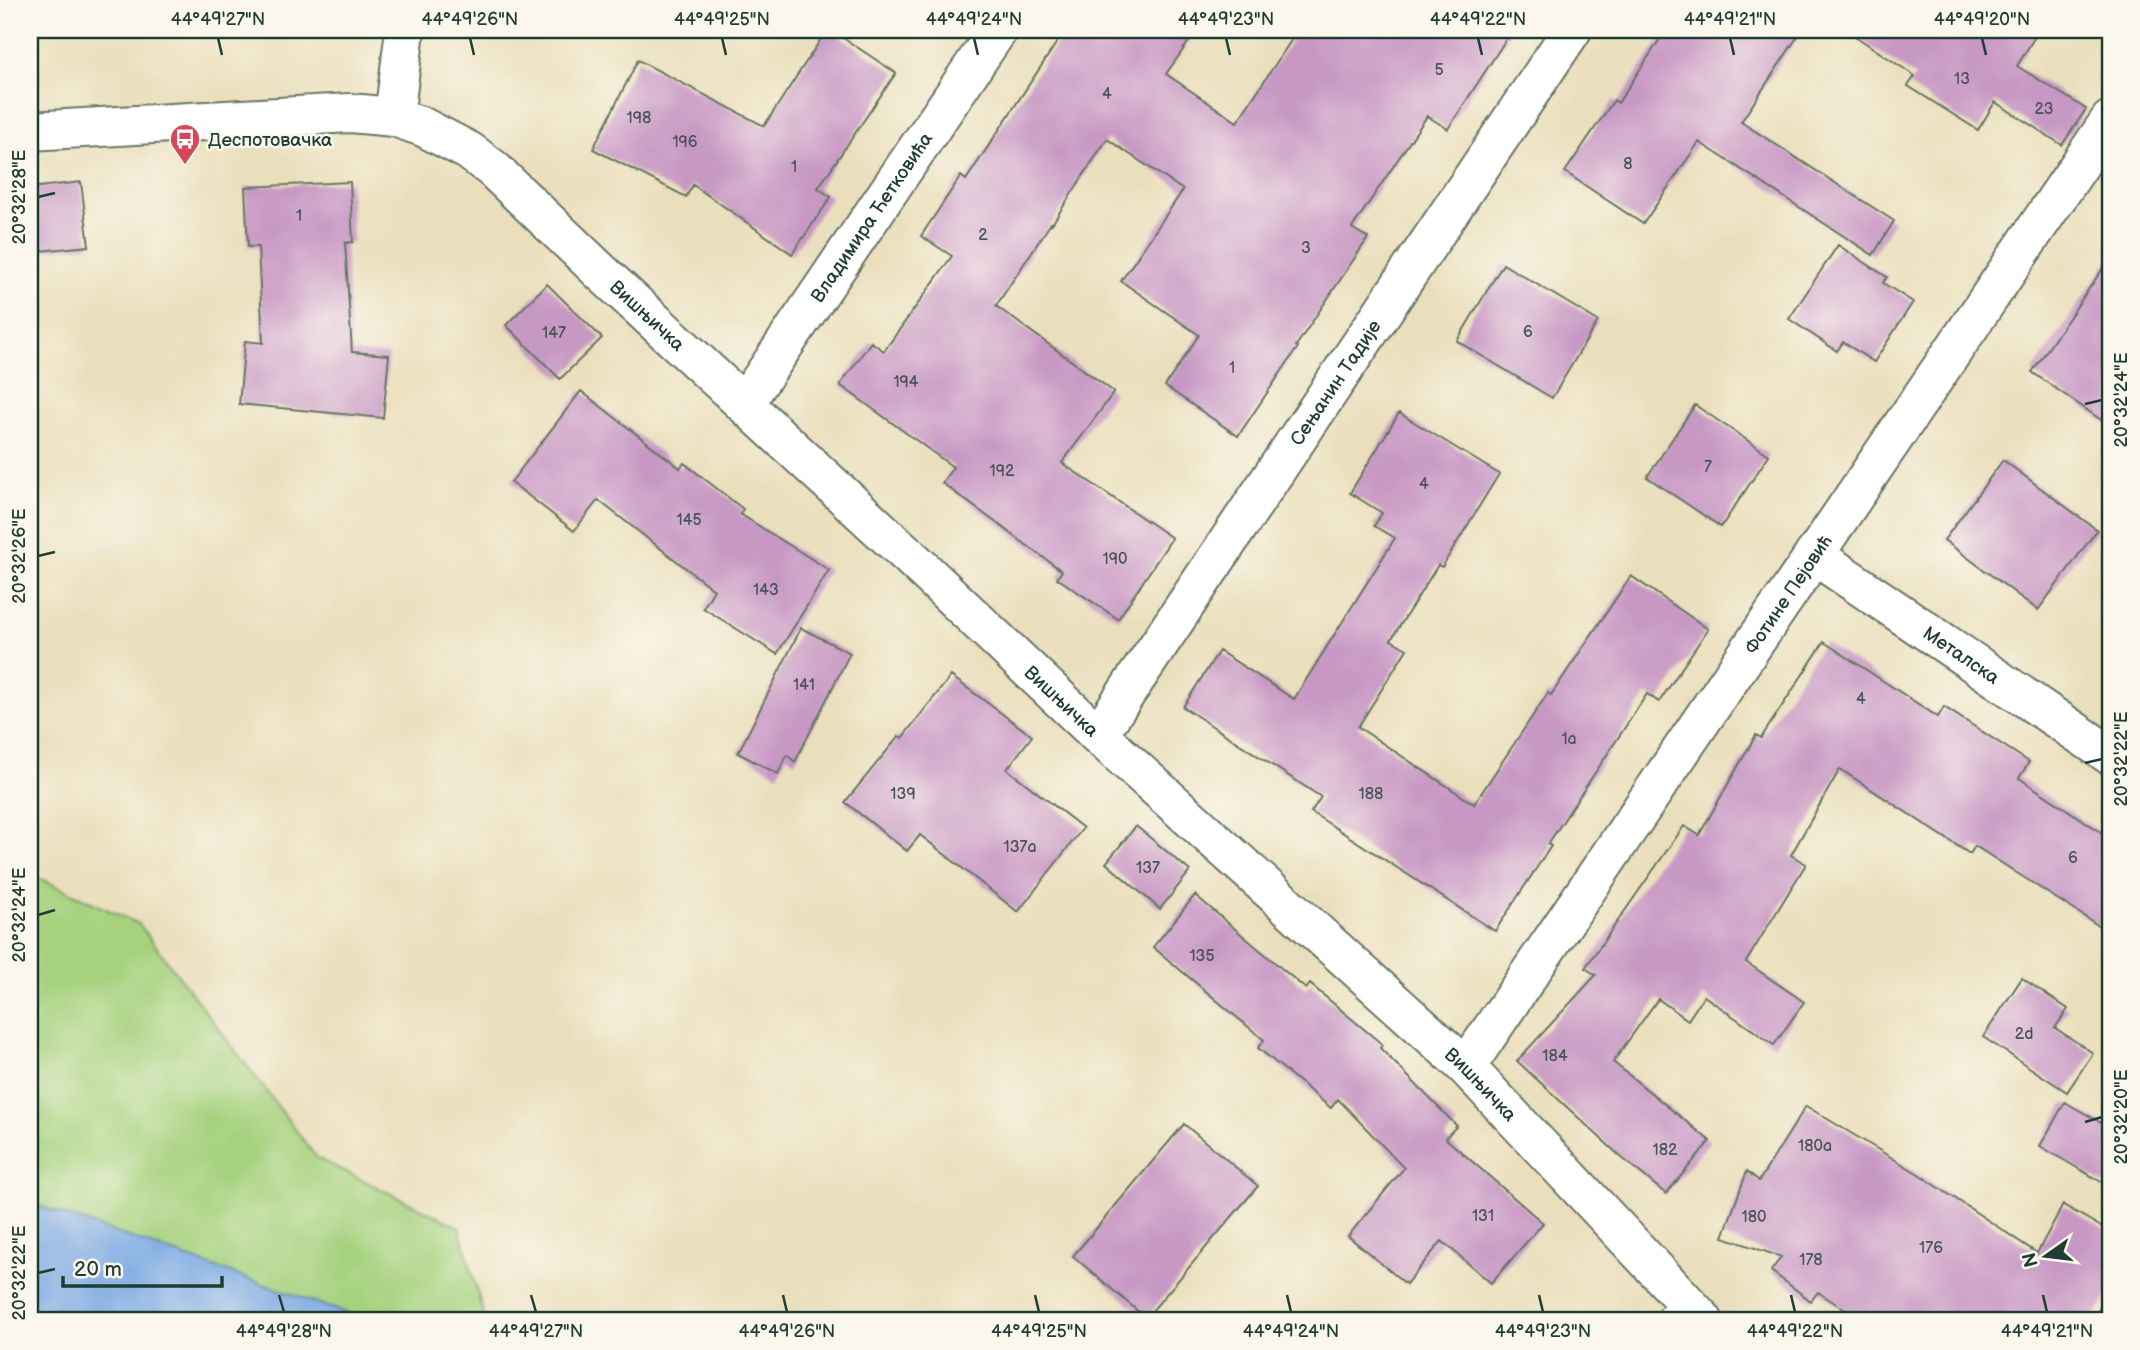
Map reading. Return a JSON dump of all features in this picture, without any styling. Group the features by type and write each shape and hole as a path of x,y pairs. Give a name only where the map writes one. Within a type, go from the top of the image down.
{"street":[{"path":"394,117 405,30"},
{"name":"Владимира Ћетковића","path":"744,404 998,30"},
{"name":"Сењанин Тадије","path":"1098,735 1572,30"},
{"name":"Вишњичка","path":"30,131 350,113 394,117 423,127 469,151 492,169 1098,735 1466,1067 1684,1313"},
{"name":"Фотине Пејовић","path":"1466,1067 2110,120"},
{"name":"Металска","path":"1814,555 2110,755"}],"green space":[{"path":"30,874 139,924 317,1158 459,1227 485,1320 366,1320 30,1203"}],"water":[{"path":"30,1203 366,1320 30,1320"}],"building":[{"path":"827,30 831,30 896,73 818,188 831,197 792,254 693,185 686,197 593,149 638,60 764,126"},
{"path":"1065,30 1197,30 1166,74 1237,122 1298,30 1512,30 1448,129 1427,116 1352,228 1368,238 1238,436 1165,386 1199,335 1121,281 1183,190 1107,139 996,306 1114,392 1062,463 1172,538 1118,619 1057,578 1062,571 942,483 953,467 840,385 871,342 884,351 952,256 921,236 961,176 966,180"},
{"path":"1666,30 1802,30 1741,122 1894,221 1873,255 1699,142 1643,224 1565,172 1614,100 1618,103"},
{"path":"1846,30 2039,30 2017,66 2086,109 2062,145 1995,102 1978,130 1908,86 1915,76"},
{"path":"81,182 89,246 30,252 30,188"},
{"path":"350,182 353,242 345,243 352,352 389,355 383,418 239,404 245,341 263,343 258,247 248,247 245,187"},
{"path":"1838,245 1887,277 1883,283 1913,302 1874,362 1843,342 1837,351 1789,319"},
{"path":"2110,258 2110,426 2032,372"},
{"path":"1503,264 1598,321 1552,398 1457,341"},
{"path":"547,284 602,338 560,379 506,325"},
{"path":"581,391 680,468 684,463 743,509 740,514 829,570 777,654 703,608 714,590 598,500 574,531 511,482"},
{"path":"1695,405 1769,455 1721,527 1647,477"},
{"path":"1399,413 1499,474 1442,567 1438,565 1391,640 1407,649 1358,727 1474,804 1631,576 1708,629 1659,702 1647,694 1548,844 1551,846 1495,931 1311,812 1321,797 1183,707 1219,651 1294,699 1395,538 1374,526 1382,513 1350,493"},
{"path":"2003,460 2097,530 2038,610 1944,540"},
{"path":"801,628 850,653 795,762 787,755 778,774 738,753"},
{"path":"1824,642 1938,717 1944,707 2029,762 2019,778 2110,838 2110,933 1975,846 1970,854 1840,769 1791,855 1806,864 1746,962 1804,1002 1774,1045 1704,996 1688,1020 1658,999 1613,1062 1710,1141 1666,1194 1621,1157 1517,1061 1596,975 1585,968 1684,826 1699,835 1756,735 1761,738"},
{"path":"951,676 1032,736 1007,769 1083,828 1018,912 920,835 907,851 845,802 899,736 902,738"},
{"path":"1136,826 1190,871 1160,909 1106,863"},
{"path":"1195,895 1306,989 1310,984 1383,1045 1380,1048 1457,1126 1445,1138 1543,1223 1491,1283 1442,1241 1406,1284 1348,1236 1404,1168 1338,1099 1331,1108 1258,1048 1264,1040 1153,947"},
{"path":"2022,978 2068,1009 2055,1028 2093,1053 2067,1092 1983,1037"},
{"path":"2065,1102 2110,1128 2110,1187 2040,1146"},
{"path":"1806,1106 1917,1173 2037,1253 2063,1205 2110,1232 2110,1290 2093,1320 1861,1320 1818,1292 1811,1301 1771,1271 1781,1257 1723,1237 1747,1171 1759,1181"},
{"path":"1184,1124 1258,1186 1146,1318 1073,1256"}],"place":[{"name":"Деспотовачка","path":"185,166"}]}
